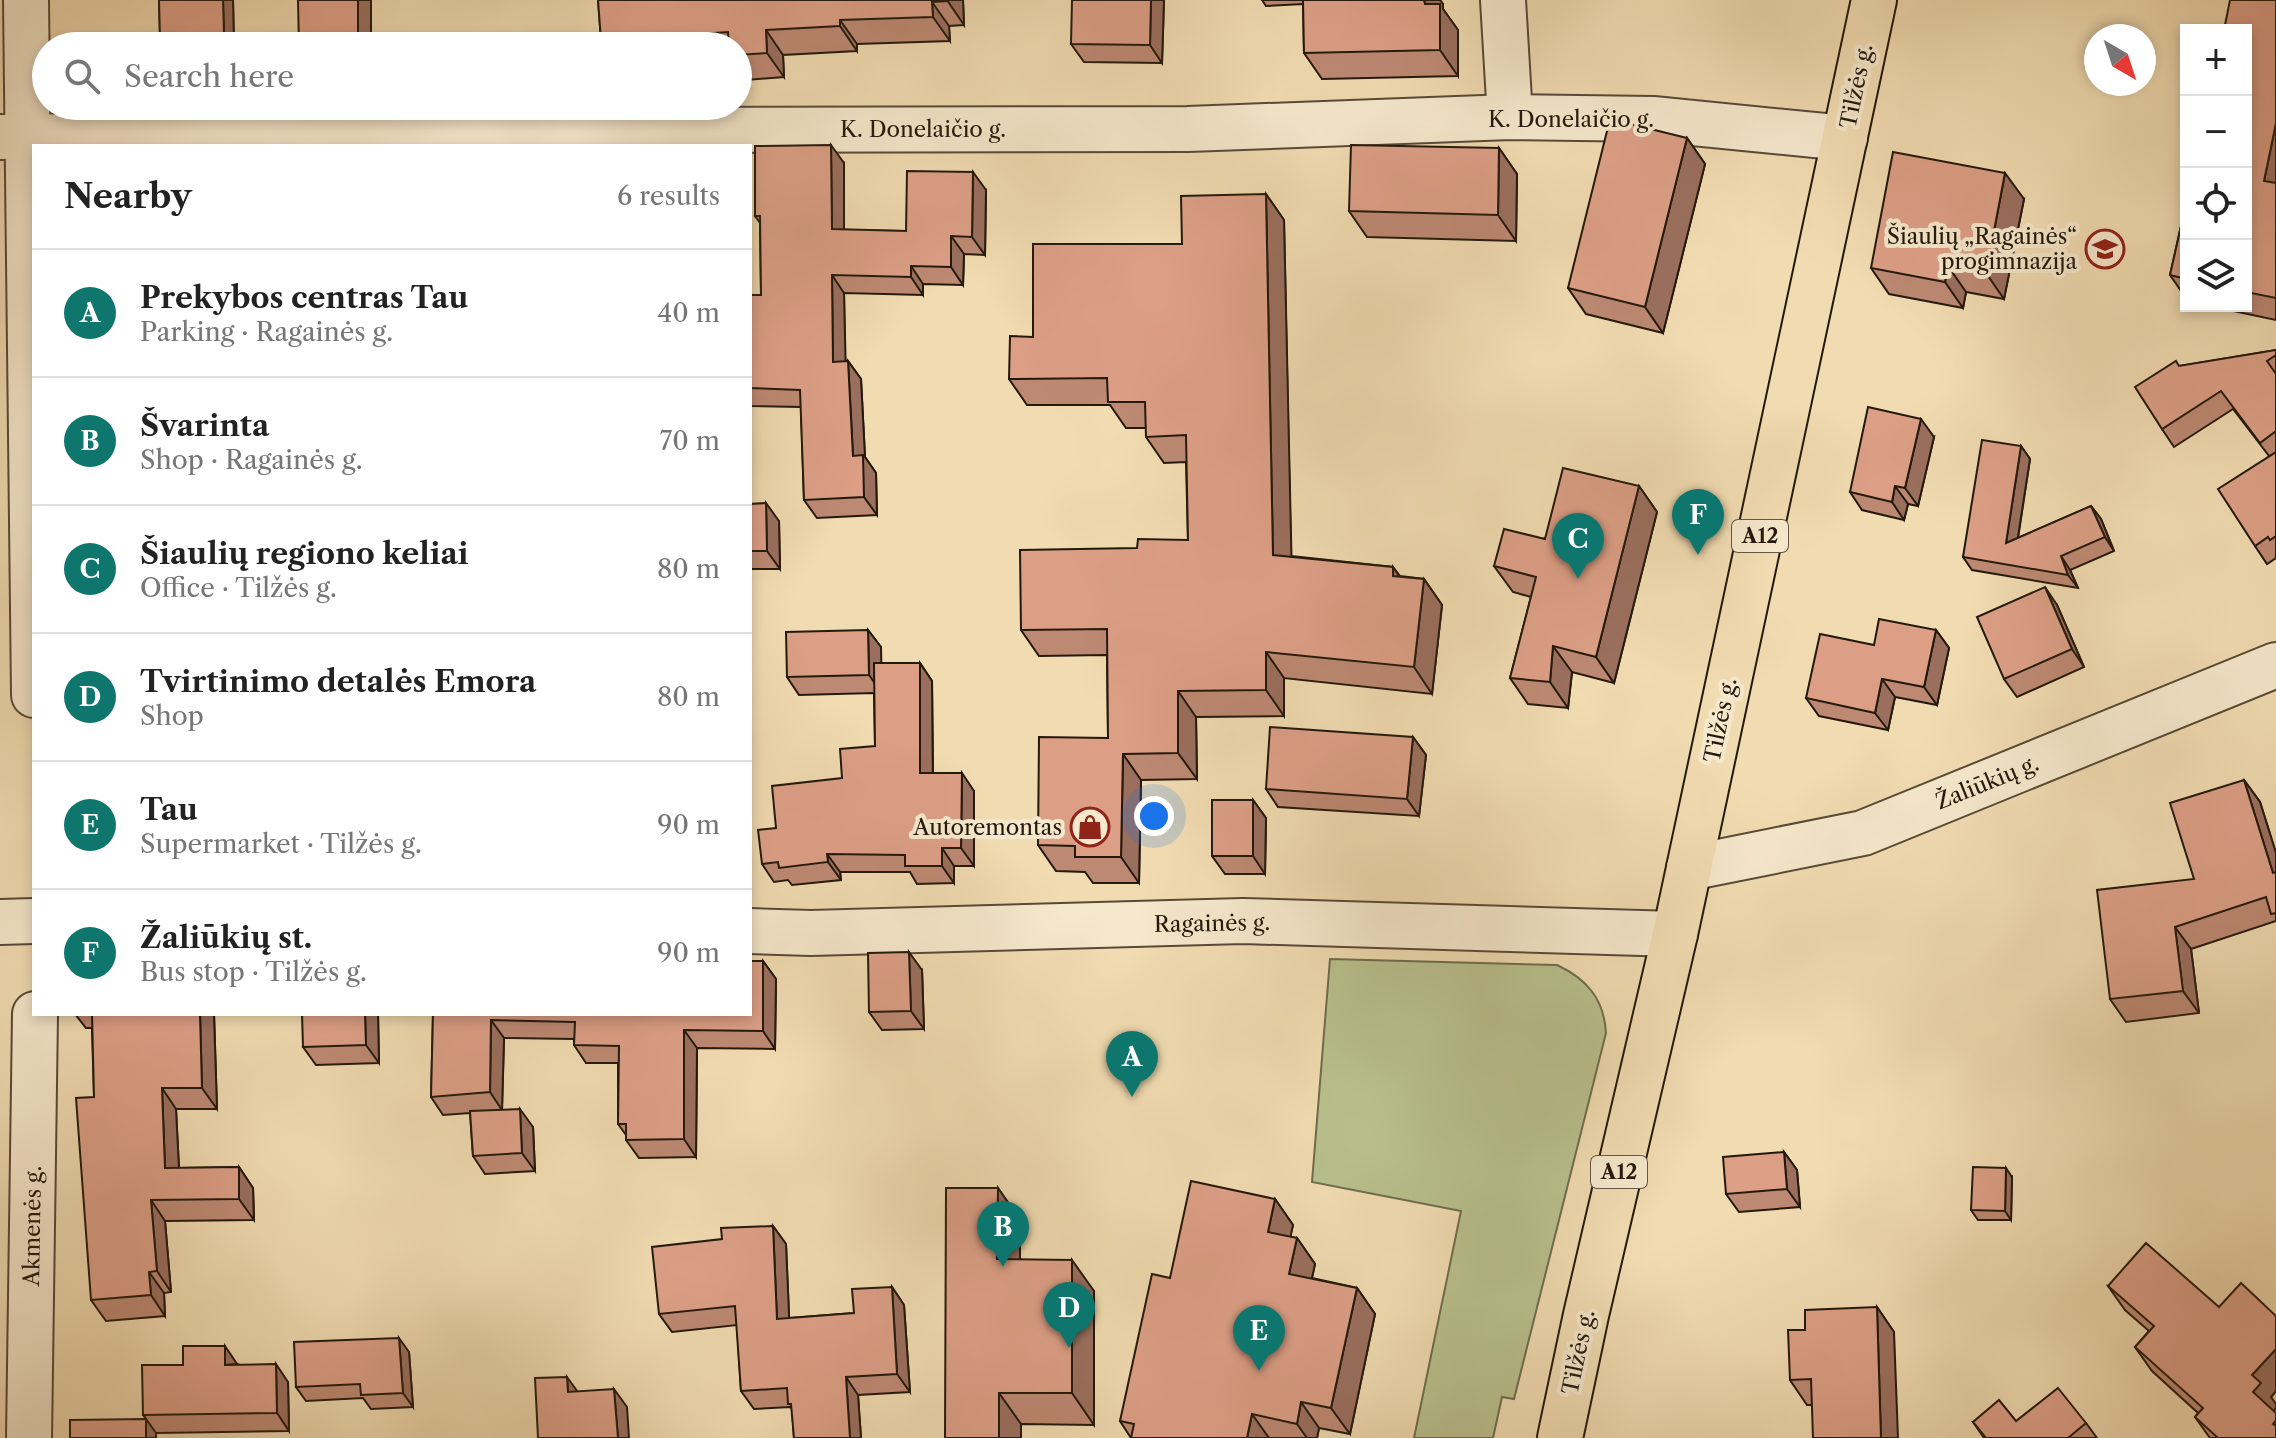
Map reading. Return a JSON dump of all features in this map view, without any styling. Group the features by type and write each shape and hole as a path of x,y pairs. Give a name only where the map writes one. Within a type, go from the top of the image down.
{"highway":[{"name":"Tilžės g.","path":"1563,1424 1675,934 1874,0"}],"street":[{"path":"26,0 15,137 32,636"},
{"path":"1503,0 1510,117"},
{"name":"K. Donelaičio g.","path":"15,137 600,130 1188,129 1510,117 1653,119 1845,138"},
{"name":"Žaliūkių g.","path":"1689,868 1863,833 2276,665"},
{"path":"0,922 32,921"},
{"name":"Ragainės g.","path":"752,931 811,933 1243,921 1675,934"},
{"name":"Akmenės g.","path":"29,1438 35,1016"}],"green space":[{"path":"1330,959 1557,965 1585,984 1602,1010 1606,1033 1514,1399 1502,1397 1493,1438 1414,1438 1461,1211 1312,1182"}],"building":[{"path":"159,0 223,0 224,32 160,32"},
{"path":"298,0 358,0 358,32 299,32"},
{"path":"598,0 947,0 932,2 933,17 840,20 840,26 766,30 767,53 752,54 752,32 600,32"},
{"path":"1072,0 1151,0 1150,45 1071,44"},
{"path":"1303,0 1424,0 1425,4 1440,4 1440,50 1304,53"},
{"path":"2230,0 2276,0 2276,123 2264,181 2276,183 2276,298 2252,293 2252,24 2225,24"},
{"path":"1610,119 1687,138 1645,307 1568,288"},
{"path":"831,145 832,229 906,231 907,171 973,172 972,237 951,236 951,267 911,266 911,277 832,275 833,362 848,361 853,456 863,455 864,497 804,500 800,390 752,388 752,295 761,295 760,216 755,216 755,146"},
{"path":"1351,145 1499,148 1498,215 1349,211"},
{"path":"1893,152 2005,173 1986,273 1948,266 1945,282 1871,268"},
{"path":"1266,194 1273,555 1393,567 1393,576 1424,579 1414,667 1266,652 1266,690 1178,691 1178,753 1123,754 1121,857 1075,857 1075,846 1038,845 1039,737 1108,738 1107,629 1021,630 1020,550 1137,548 1138,539 1188,540 1186,435 1146,437 1145,402 1108,402 1107,378 1009,379 1010,336 1033,337 1033,244 1182,244 1181,196"},
{"path":"2180,231 2180,278 2170,275"},
{"path":"2276,350 2276,355 2267,361 2276,374 2276,431 2260,443 2221,391 2162,429 2135,387 2176,361 2179,366"},
{"path":"1868,407 1921,419 1905,488 1895,486 1892,502 1850,492"},
{"path":"1982,440 2021,446 2006,543 2091,506 2105,537 2061,556 2068,575 1963,557"},
{"path":"2276,452 2276,536 2270,540 2268,537 2255,546 2218,489"},
{"path":"1563,468 1639,486 1596,657 1553,646 1550,682 1510,678 1536,577 1494,566 1504,529 1545,539"},
{"path":"766,503 767,551 752,551 752,504"},
{"path":"2045,587 2072,649 2004,679 1977,617"},
{"path":"1879,619 1936,630 1924,687 1882,679 1875,713 1806,698 1820,634 1874,645"},
{"path":"868,630 869,675 787,677 786,632"},
{"path":"874,663 920,663 920,773 962,773 961,848 942,848 942,866 905,866 905,855 827,854 828,862 779,868 778,862 762,864 758,830 776,828 772,786 842,778 840,749 875,746"},
{"path":"1270,727 1413,737 1407,799 1266,789"},
{"path":"2244,780 2273,873 2276,872 2276,913 2271,914 2266,897 2175,927 2183,991 2110,999 2097,890 2194,879 2170,803"},
{"path":"1212,800 1253,800 1253,856 1212,856"},
{"path":"909,952 911,1011 869,1012 868,953"},
{"path":"752,961 763,961 763,1031 684,1030 684,1139 626,1140 626,1124 618,1124 619,1046 574,1045 575,1022 491,1020 490,1092 431,1097 433,1016 752,1016"},
{"path":"92,1016 200,1016 202,1088 162,1088 165,1168 239,1167 239,1199 151,1200 157,1271 149,1272 151,1295 91,1300 76,1098 94,1097"},
{"path":"302,1016 365,1016 366,1045 303,1047"},
{"path":"520,1109 522,1153 473,1156 470,1111"},
{"path":"1784,1152 1787,1189 1726,1194 1723,1157"},
{"path":"1973,1167 2006,1168 2005,1211 1971,1210"},
{"path":"1191,1181 1275,1199 1268,1232 1297,1238 1289,1274 1357,1288 1331,1408 1301,1402 1297,1424 1252,1414 1247,1438 1131,1438 1134,1424 1120,1421 1152,1274 1170,1278"},
{"path":"946,1188 998,1188 997,1259 1072,1260 1072,1393 999,1393 999,1438 945,1438"},
{"path":"773,1226 777,1319 854,1313 852,1289 892,1287 897,1374 846,1377 850,1438 794,1438 787,1388 741,1391 735,1306 659,1314 652,1247 722,1239 721,1228"},
{"path":"2146,1243 2219,1307 2241,1283 2276,1316 2276,1349 2252,1375 2261,1383 2253,1392 2276,1413 2273,1424 2276,1426 2276,1438 2218,1438 2195,1417 2203,1408 2135,1347 2154,1326 2108,1286"},
{"path":"1877,1307 1881,1438 1813,1438 1811,1379 1790,1380 1788,1330 1805,1330 1805,1310"},
{"path":"399,1338 403,1393 361,1395 360,1384 296,1387 294,1342"},
{"path":"183,1346 225,1346 225,1365 276,1364 277,1413 143,1415 142,1365 183,1365"},
{"path":"567,1377 568,1392 614,1389 618,1438 538,1438 535,1378"},
{"path":"2058,1388 2086,1423 2068,1438 1986,1438 1973,1422 1999,1400 2016,1421"},
{"path":"146,1419 146,1438 70,1438 70,1420"}],"place":[{"name":"Šiaulių „Ragainės“ progimnazija","path":"2105,249"},
{"name":"Žaliūkių st.","path":"1698,555"},
{"name":"Šiaulių regiono keliai","path":"1578,579"},
{"name":"Autoremontas","path":"1090,827"},
{"name":"Prekybos centras Tau","path":"1132,1097"},
{"name":"Švarinta","path":"1003,1267"},
{"name":"Tvirtinimo detalės Emora","path":"1069,1348"},
{"name":"Tau","path":"1259,1371"}]}
